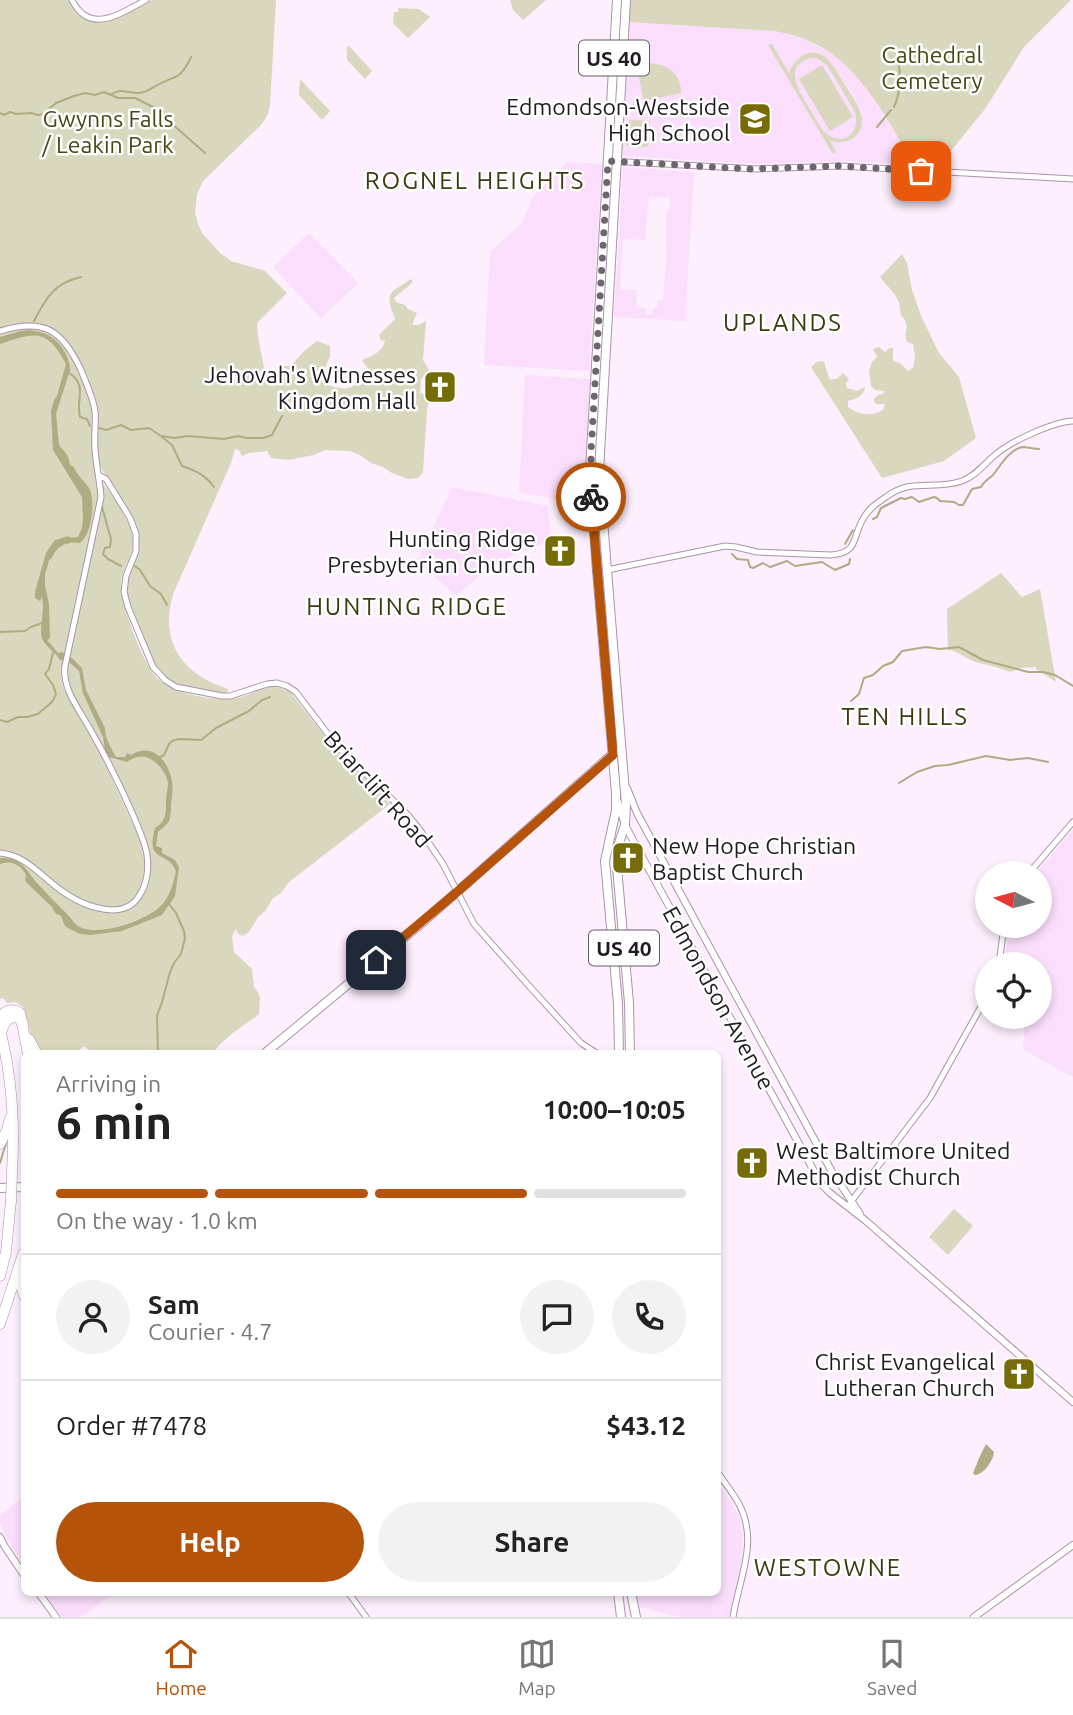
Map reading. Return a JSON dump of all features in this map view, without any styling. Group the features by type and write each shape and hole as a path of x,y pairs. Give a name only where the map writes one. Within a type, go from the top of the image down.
{"highway":[{"path":"0,1017 5,1012 18,1011 24,1026 27,1050"},
{"path":"0,1276 6,1252 12,1172 12,1107 1,1032 4,1023 17,1017 35,1050"},
{"path":"0,1144 12,1107"},
{"path":"0,1245 11,1201"},
{"path":"0,1324 21,1261"}],"main road":[{"name":"Edmondson Avenue","path":"612,161 617,0"},
{"name":"Edmondson Avenue","path":"626,0 590,470 624,774 636,813 849,1204"},
{"name":"Edmondson Avenue","path":"602,570 613,755 617,793 625,825 817,1177 830,1193 849,1204 1073,1402"},
{"path":"269,1050 457,892 613,755 621,742"},
{"name":"US 40","path":"624,774 625,825 619,843 617,867 630,1050"},
{"name":"US 40","path":"617,793 606,861 619,1011 619,1050"},
{"path":"0,1185 21,1185"},
{"path":"0,1537 21,1571"},
{"path":"974,1617 1073,1545"},
{"path":"41,1596 56,1617"},
{"path":"618,1596 620,1614"},
{"path":"632,1596 635,1617"}],"street":[{"path":"72,0 84,15 102,19 114,17 146,0"},
{"path":"612,161 757,169 840,166 1073,179"},
{"path":"0,331 37,325 52,331 68,346 76,359 94,404 95,447 102,478 99,507 64,670 65,683 108,763 144,843 148,863 144,886 138,898 128,907 116,910 101,909 81,902 23,860 0,853"},
{"path":"602,570 725,546 765,553 841,554 853,545 864,516 894,491 914,484 943,486 965,480 1002,449 1059,422 1073,421"},
{"name":"Briarclift Road","path":"102,478 134,526 136,551 124,584 125,598 158,674 176,687 220,696 230,696 277,683 296,692 337,746 420,830 443,864 474,924 482,934 581,1043 592,1050"},
{"path":"1039,861 1073,822"},
{"path":"849,1204 930,1098 975,1018"},
{"path":"721,1477 741,1506 749,1537 747,1560 733,1617"},
{"path":"351,1596 366,1617"}],"shaded area":[{"name":"Edmondson-Westside High School","path":"629,22 774,31 806,39 835,56 862,81 915,165 847,161 756,164 622,156"},
{"path":"567,162 602,164 589,371 484,365 490,252 522,223 532,198"},
{"path":"623,167 694,172 685,321 614,317","holes":["649,197 670,198 669,211 666,212 667,250 663,300 658,300 652,315 646,314 646,308 636,307 637,290 620,289 623,239 645,240"]},
{"path":"309,233 358,283 321,318 273,267"},
{"path":"29,330 52,338 60,345 68,360 70,370 56,414 59,445 70,465 90,490 92,503 90,526 84,539 80,543 61,542 51,551 45,573 49,604 50,638 47,640 58,653 62,652 82,668 86,690 116,757 151,751 165,763 172,780 170,819 158,832 156,846 162,848 162,853 175,860 179,867 175,896 162,915 122,931 90,935 70,929 65,926 61,916 27,883 21,868 12,863 0,864 0,858 8,858 26,868 75,924 88,930 127,924 155,911 169,895 176,871 153,847 155,828 162,822 166,812 168,783 164,773 152,760 142,756 127,762 109,757 83,693 79,671 69,662 60,660 42,638 42,597 40,601 35,598 35,592 46,553 55,540 78,537 83,518 82,497 53,450 51,411 66,364 53,344 39,336 22,337 0,344 0,337"},
{"path":"525,375 590,379 587,499 582,504 519,492"},
{"path":"452,487 548,506 551,541 513,555 482,574 456,595 417,562"},
{"path":"1073,830 1073,1077 1023,1050 1024,1029 1052,1029 1052,952 1006,952 1007,938 1052,938 1052,861 1046,861"},
{"path":"986,1444 994,1452 993,1456 985,1470 975,1475 973,1473"},
{"path":"721,1486 739,1516 743,1536 742,1559 729,1617 679,1617 639,1607 637,1596 721,1596"},
{"path":"21,1498 21,1561 0,1524 0,1516"},
{"path":"46,1596 110,1596 81,1617 62,1617"}],"green space":[{"name":"Gwynns Falls / Leakin Park","path":"0,0 69,0 76,13 87,20 105,22 152,0 276,0 268,114 262,124 203,181 197,194 195,213 202,233 220,253 231,261 265,271 287,293 257,323 264,368 272,377 284,366 291,366 317,341 330,346 330,356 324,371 329,374 325,379 328,385 352,387 369,370 362,360 382,348 385,340 381,341 379,335 395,319 390,303 391,294 411,279 413,282 394,298 396,302 417,313 413,325 426,321 423,360 429,370 421,379 420,393 430,395 423,472 418,478 408,479 392,473 350,451 325,450 288,460 271,458 267,451 242,456 239,450 235,449 174,592 169,625 177,653 186,664 197,674 228,689 227,693 178,684 166,678 153,661 127,595 128,578 138,551 137,528 101,468 97,456 97,411 74,354 51,328 43,325 22,323 0,329"},
{"path":"510,0 546,0 523,20 513,10"},
{"name":"Cathedral Cemetery","path":"630,0 1071,0 1024,47 985,109 938,167 915,165 860,80 823,48 801,37 774,31 629,22"},
{"path":"398,8 419,9 430,17 408,38 393,23 394,12 398,12"},
{"path":"772,44 789,73 801,56 813,53 825,57 853,98 862,117 860,130 847,141 830,141 836,152 833,154 768,45","holes":["811,58 827,65 854,110 854,129 851,134 841,139 823,131 796,82 796,68 801,62"]},
{"path":"349,46 372,71 365,79 347,60"},
{"path":"646,63 671,70 678,79 681,93 645,101 637,65"},
{"path":"822,65 853,117 830,131 799,79"},
{"path":"300,79 330,111 323,119 299,95"},
{"path":"629,120 650,121 648,147 627,146"},
{"path":"902,254 922,318 939,353 959,377 976,438 944,461 882,478 811,367 822,361 830,380 843,373 849,379 847,388 857,391 865,387 861,395 848,401 848,407 852,410 869,414 883,410 885,404 877,404 874,399 884,391 875,390 871,386 869,371 877,357 873,349 879,347 885,352 893,348 893,361 900,363 908,371 913,368 915,357 913,344 906,340 907,327 897,298 880,277"},
{"path":"25,327 47,331 64,346 84,381 91,406 92,450 98,499 61,677 64,689 102,757 140,840 145,863 142,886 134,899 124,906 111,908 82,901 35,866 0,851 0,333"},
{"path":"103,483 132,533 133,545 122,576 121,590 140,648 159,680 185,693 218,699 236,698 270,687 284,688 291,693 334,748 390,804 289,882 281,893 273,898 249,932 243,936 238,934 236,929 232,936 234,952 252,969 254,987 260,998 259,1014 216,1050 88,1050 84,1046 79,1050 39,1050 31,1035 23,1007 0,999 0,856 22,862 83,905 127,909 145,889 148,849 71,693 66,677"},
{"path":"1001,573 1022,597 1040,589 1056,682 1036,667 1010,672 975,662 952,650 948,651 947,609"},
{"path":"954,1209 973,1226 948,1255 929,1237"}],"waterway":[{"path":"112,94 122,91 146,91 176,77 191,57"},
{"path":"894,107 900,84 898,60"},
{"path":"0,113 43,114 56,103 85,93 95,95 104,92 118,98 135,98 159,110 205,153"},
{"path":"877,127 891,110"},
{"path":"34,321 57,287 81,277"},
{"path":"68,372 80,387 80,417 87,419 90,426"},
{"path":"99,428 106,430 121,425 131,430 149,428 161,436 175,438 263,438 272,435 282,416"},
{"path":"162,437 172,445 182,466 200,474 214,487"},
{"path":"873,519 881,508 901,498 912,497 919,502 934,497 940,501 963,505 972,489 981,487 1013,451 1022,447 1039,449"},
{"path":"102,507 111,539 110,547 105,548 103,554 121,566"},
{"path":"845,544 853,530"},
{"path":"49,556 56,545 68,540"},
{"path":"732,554 737,559 748,560 753,568 763,563 770,567 787,561 795,566 822,562 835,570 849,564 850,559"},
{"path":"135,566 150,586 161,594 167,605"},
{"path":"0,632 25,631 42,623"},
{"path":"851,701 859,694 864,678 893,662 902,651 926,647 959,647 983,660 1028,672 1055,675 1073,686"},
{"path":"0,720 7,722 38,714 52,702 56,694 45,674 53,653"},
{"path":"160,757 172,741 201,740 216,728 270,697"},
{"path":"899,783 917,772 935,766 986,756 1048,762"},
{"path":"158,1050 157,1016 170,972 181,954 185,938 176,913 169,904"},
{"path":"0,1163 7,1140"}],"way so far":[{"path":"591,497 591,452 608,161 749,169 840,166 921,171"}],"place":[{"name":"Edmondson-Westside High School","path":"755,119"},
{"name":"Jehovah's Witnesses Kingdom Hall","path":"440,387"},
{"name":"Hunting Ridge Presbyterian Church","path":"560,551"},
{"name":"New Hope Christian Baptist Church","path":"628,858"},
{"name":"West Baltimore United Methodist Church","path":"752,1163"},
{"name":"Christ Evangelical Lutheran Church","path":"1019,1374"}],"district":[{"name":"ROGNEL HEIGHTS","path":"475,180"},
{"name":"UPLANDS","path":"783,322"},
{"name":"HUNTING RIDGE","path":"407,606"},
{"name":"TEN HILLS","path":"905,716"},
{"name":"WESTOWNE","path":"828,1567"}],"route":[{"path":"376,960 613,755 591,497"}]}
